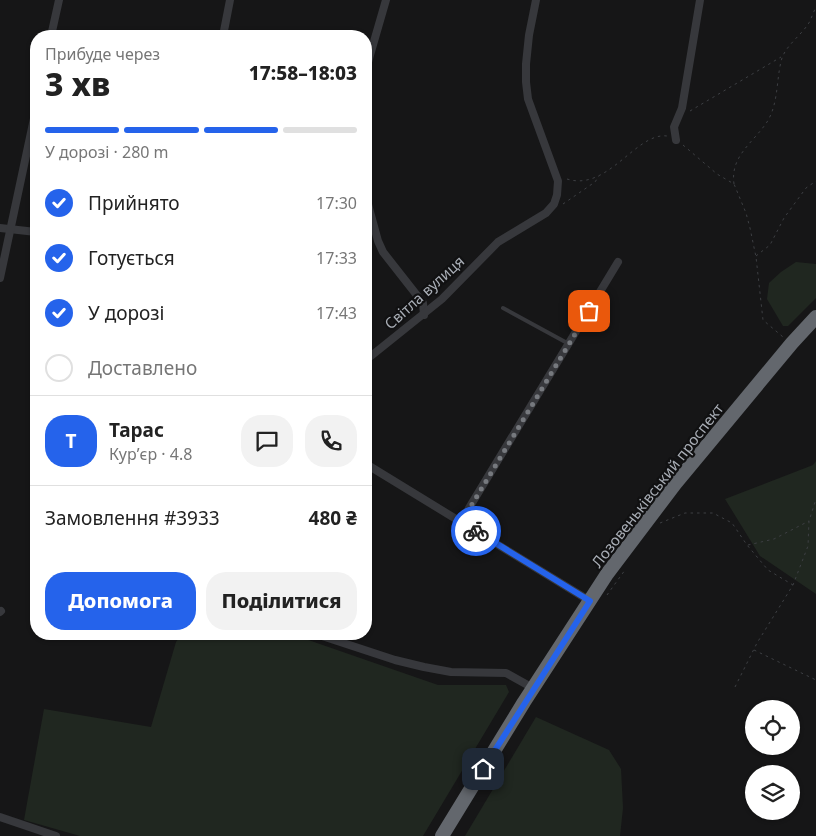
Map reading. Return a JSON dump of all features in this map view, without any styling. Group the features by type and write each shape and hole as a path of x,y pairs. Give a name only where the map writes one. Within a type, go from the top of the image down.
{"highway":[{"name":"Лозовеньківський проспект","path":"442,836 533,688 607,574 645,521 792,343 816,317"}],"street":[{"path":"52,30 59,0"},
{"path":"224,30 230,0"},
{"path":"372,48 386,0"},
{"path":"536,0 529,35 526,82 528,99 558,181 554,204 548,210"},
{"path":"676,140 674,127 682,108 700,0"},
{"path":"0,278 30,139"},
{"name":"Світла вулиця","path":"372,355 442,299 498,242 548,210"},
{"path":"372,220 383,252 423,303 424,315"},
{"path":"0,228 30,231"},
{"path":"463,523 469,508 618,262"},
{"path":"372,468 590,601"},
{"path":"334,640 395,660 424,667 451,672 506,672 533,688"},
{"path":"0,817 56,836"}],"lane":[{"path":"503,308 569,344"}],"path":[{"path":"690,112 783,56 810,21 816,7"},
{"path":"783,56 775,99 768,120 735,164 733,174 734,184 746,213 756,257 763,320 792,343"},
{"path":"556,172 573,181 583,181 600,175 656,136 668,136 734,184"},
{"path":"548,210 563,204 595,182 600,175"},
{"path":"756,257 770,245 784,218 806,188 816,182"},
{"path":"735,688 754,650 793,585 808,546 809,521 816,499"},
{"path":"657,524 685,512 713,513 732,524 768,570 793,585"},
{"path":"747,545 774,539 809,521"},
{"path":"754,650 816,680"}],"shaded area":[{"path":"796,262 816,264 816,298 788,326 783,326 767,299 769,283"},
{"path":"816,461 816,594 760,556 725,499 813,465"},
{"path":"178,640 308,640 438,685 506,685 509,692 423,836 80,836 24,820 44,709 151,727"},
{"path":"536,717 609,750 621,769 623,808 620,836 465,836"}],"way so far":[{"path":"476,531 463,523 469,508 589,311"}],"route":[{"path":"476,531 590,601 483,769"}]}
